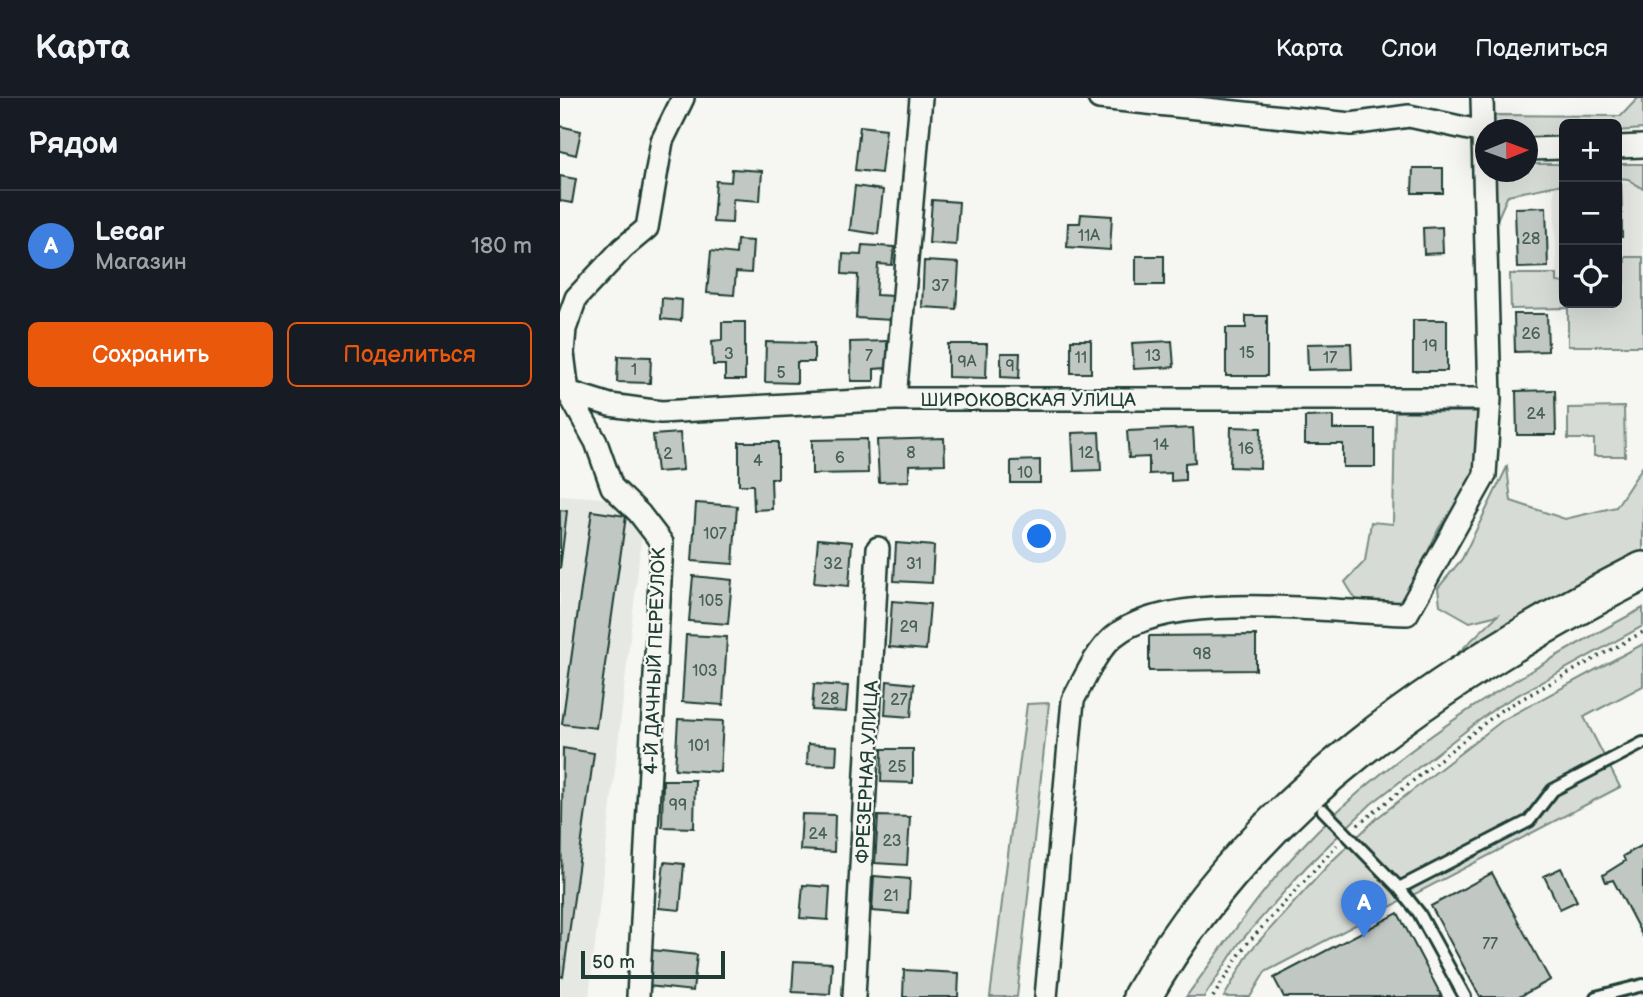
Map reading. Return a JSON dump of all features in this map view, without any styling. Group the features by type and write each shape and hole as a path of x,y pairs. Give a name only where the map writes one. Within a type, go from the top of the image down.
{"highway":[{"path":"1142,997 1166,958 1246,854 1328,774 1450,680 1643,571"},
{"path":"1172,997 1192,964 1238,901 1335,822 1410,736 1510,667 1643,595"}],"street":[{"name":"4-Й ДАЧНЫЙ ПЕРЕУЛОК","path":"638,997 662,543 639,513 612,487 596,442 568,392 563,353 565,329 576,298 623,248 647,229 662,141 683,98"},
{"path":"895,399 921,98"},
{"path":"1099,98 1160,100 1351,124 1409,116 1475,142"},
{"path":"1482,98 1483,119"},
{"path":"1622,147 1643,146"},
{"path":"1538,149 1559,148"},
{"path":"1046,997 1073,700 1091,666 1112,638 1139,621 1166,613 1249,607 1331,608 1371,614 1407,614 1485,474 1490,400 1485,182"},
{"name":"ШИРОКОВСКАЯ УЛИЦА","path":"568,392 610,404 661,412 895,399 1490,400"},
{"name":"ФРЕЗЕРНАЯ УЛИЦА","path":"855,997 878,548"}],"lane":[{"path":"1399,888 1529,821 1553,790 1643,743"},
{"path":"1335,822 1419,912 1465,997"},
{"path":"1596,997 1643,985"}],"path":[{"path":"1213,997 1245,946 1335,822 1373,811 1500,711 1643,632"}],"shaded area":[{"path":"1638,98 1643,98 1643,129 1622,131 1622,119 1559,119 1559,135 1538,137 1538,119 1494,119 1494,115 1621,116"},
{"path":"1538,164 1559,164 1559,185 1508,195 1493,229 1492,182 1538,182"},
{"path":"1622,164 1643,164 1643,189 1628,179 1622,178"},
{"path":"1622,182 1643,182 1643,257 1625,257 1625,282 1622,282"},
{"path":"1559,186 1559,283 1557,283 1554,187"},
{"path":"1625,257 1643,257 1643,346 1568,346 1568,308 1622,308 1622,282 1625,282"},
{"path":"1510,274 1557,274 1559,308 1568,308 1511,309"},
{"path":"1624,407 1625,456 1594,456 1594,439 1568,439 1568,408"},
{"path":"1395,412 1478,412 1479,463 1461,498 1439,528 1404,603 1356,600 1345,582 1365,561 1371,522 1393,524"},
{"path":"1643,466 1643,551 1456,655 1498,615 1470,622 1440,605 1438,588 1462,559 1507,467 1511,501 1565,519 1616,507"},
{"path":"560,495 614,499 643,524 589,997 560,997"},
{"path":"1643,608 1643,626 1498,706 1371,804 1306,867 1240,942 1204,997 1186,997 1282,869 1318,830 1354,797 1392,765 1473,707 1557,655"},
{"path":"1643,644 1643,686 1584,717 1620,787 1265,972 1250,997 1224,997 1250,951 1331,862 1377,818 1503,720"},
{"path":"1049,703 1017,997 990,997 1027,704"}],"building":[{"path":"560,126 581,131 576,155 560,151"},
{"path":"860,126 886,129 881,173 855,170"},
{"path":"1413,168 1443,168 1443,193 1412,193"},
{"path":"732,169 762,171 760,201 733,199 732,223 713,222 716,181 731,182"},
{"path":"560,176 576,179 572,203 560,201"},
{"path":"855,186 883,190 878,234 850,230"},
{"path":"932,200 959,202 956,245 929,243"},
{"path":"1546,207 1548,267 1517,268 1515,208"},
{"path":"1081,214 1112,216 1110,250 1067,247 1068,223 1080,223"},
{"path":"1442,227 1443,253 1424,254 1423,228"},
{"path":"737,240 753,241 751,273 736,272 734,295 707,293 711,251 736,254"},
{"path":"862,245 894,247 892,265 878,264 876,295 894,296 892,320 856,318 858,275 842,274 843,254 861,255"},
{"path":"1136,256 1164,256 1164,285 1136,285"},
{"path":"924,261 959,263 956,309 922,307"},
{"path":"662,298 682,300 681,321 661,319"},
{"path":"1514,314 1547,314 1548,351 1515,352"},
{"path":"1246,316 1267,316 1267,376 1226,376 1226,328 1246,328"},
{"path":"1413,320 1447,320 1447,371 1413,371"},
{"path":"722,322 745,322 745,380 725,380 725,365 713,365 712,341 722,340"},
{"path":"1071,340 1091,340 1091,373 1071,373"},
{"path":"887,341 887,368 874,369 874,381 851,381 850,342"},
{"path":"1172,341 1174,367 1134,369 1132,343"},
{"path":"766,342 814,343 814,362 797,362 797,383 765,382"},
{"path":"1351,343 1352,369 1308,370 1307,344"},
{"path":"948,344 987,344 986,378 948,377"},
{"path":"1001,353 1020,353 1019,378 1001,377"},
{"path":"618,356 651,357 650,383 617,382"},
{"path":"1555,390 1556,435 1517,435 1516,391"},
{"path":"1333,416 1333,429 1375,429 1375,467 1343,467 1343,444 1305,444 1305,417"},
{"path":"1231,427 1261,428 1260,468 1230,467"},
{"path":"1193,428 1195,462 1185,463 1185,480 1171,481 1171,473 1149,474 1149,457 1129,458 1127,431"},
{"path":"1099,432 1101,470 1074,471 1072,433"},
{"path":"680,433 683,470 657,472 653,435"},
{"path":"944,438 945,464 909,465 909,481 879,482 877,440"},
{"path":"867,439 868,473 812,474 812,440"},
{"path":"739,442 778,442 778,478 771,478 772,509 754,510 753,485 739,485"},
{"path":"1040,460 1040,483 1011,483 1011,461"},
{"path":"696,503 737,506 733,564 692,561"},
{"path":"560,510 567,511 560,569"},
{"path":"592,511 626,516 596,728 562,724"},
{"path":"818,539 852,542 849,586 814,583"},
{"path":"896,543 934,546 932,583 894,581"},
{"path":"693,576 732,580 728,624 689,621"},
{"path":"892,601 930,604 926,650 889,647"},
{"path":"686,635 727,637 723,705 682,702"},
{"path":"1256,635 1256,670 1149,671 1149,636"},
{"path":"887,681 914,684 911,717 885,715"},
{"path":"814,684 848,686 846,712 812,710"},
{"path":"678,719 723,721 720,772 675,769"},
{"path":"808,744 837,746 836,765 807,764"},
{"path":"563,748 594,753 563,977 560,976"},
{"path":"882,749 913,749 913,783 881,782"},
{"path":"663,780 695,780 694,828 662,827"},
{"path":"802,814 835,815 834,852 800,850"},
{"path":"878,816 910,817 907,865 875,863"},
{"path":"1643,845 1643,937 1613,880 1606,882 1603,875 1625,861 1623,856"},
{"path":"664,862 684,864 680,910 659,908"},
{"path":"1561,868 1577,901 1560,909 1544,876"},
{"path":"1492,873 1550,980 1519,997 1480,997 1431,906"},
{"path":"874,876 910,879 908,914 872,911"},
{"path":"803,885 830,887 828,920 800,918"},
{"path":"1398,913 1442,997 1284,997 1274,978"},
{"path":"652,950 697,955 693,991 648,986"},
{"path":"794,961 832,963 830,994 792,992"},
{"path":"904,970 959,973 958,997 903,997"}],"place":[{"name":"Lecar","path":"1364,938"}]}
